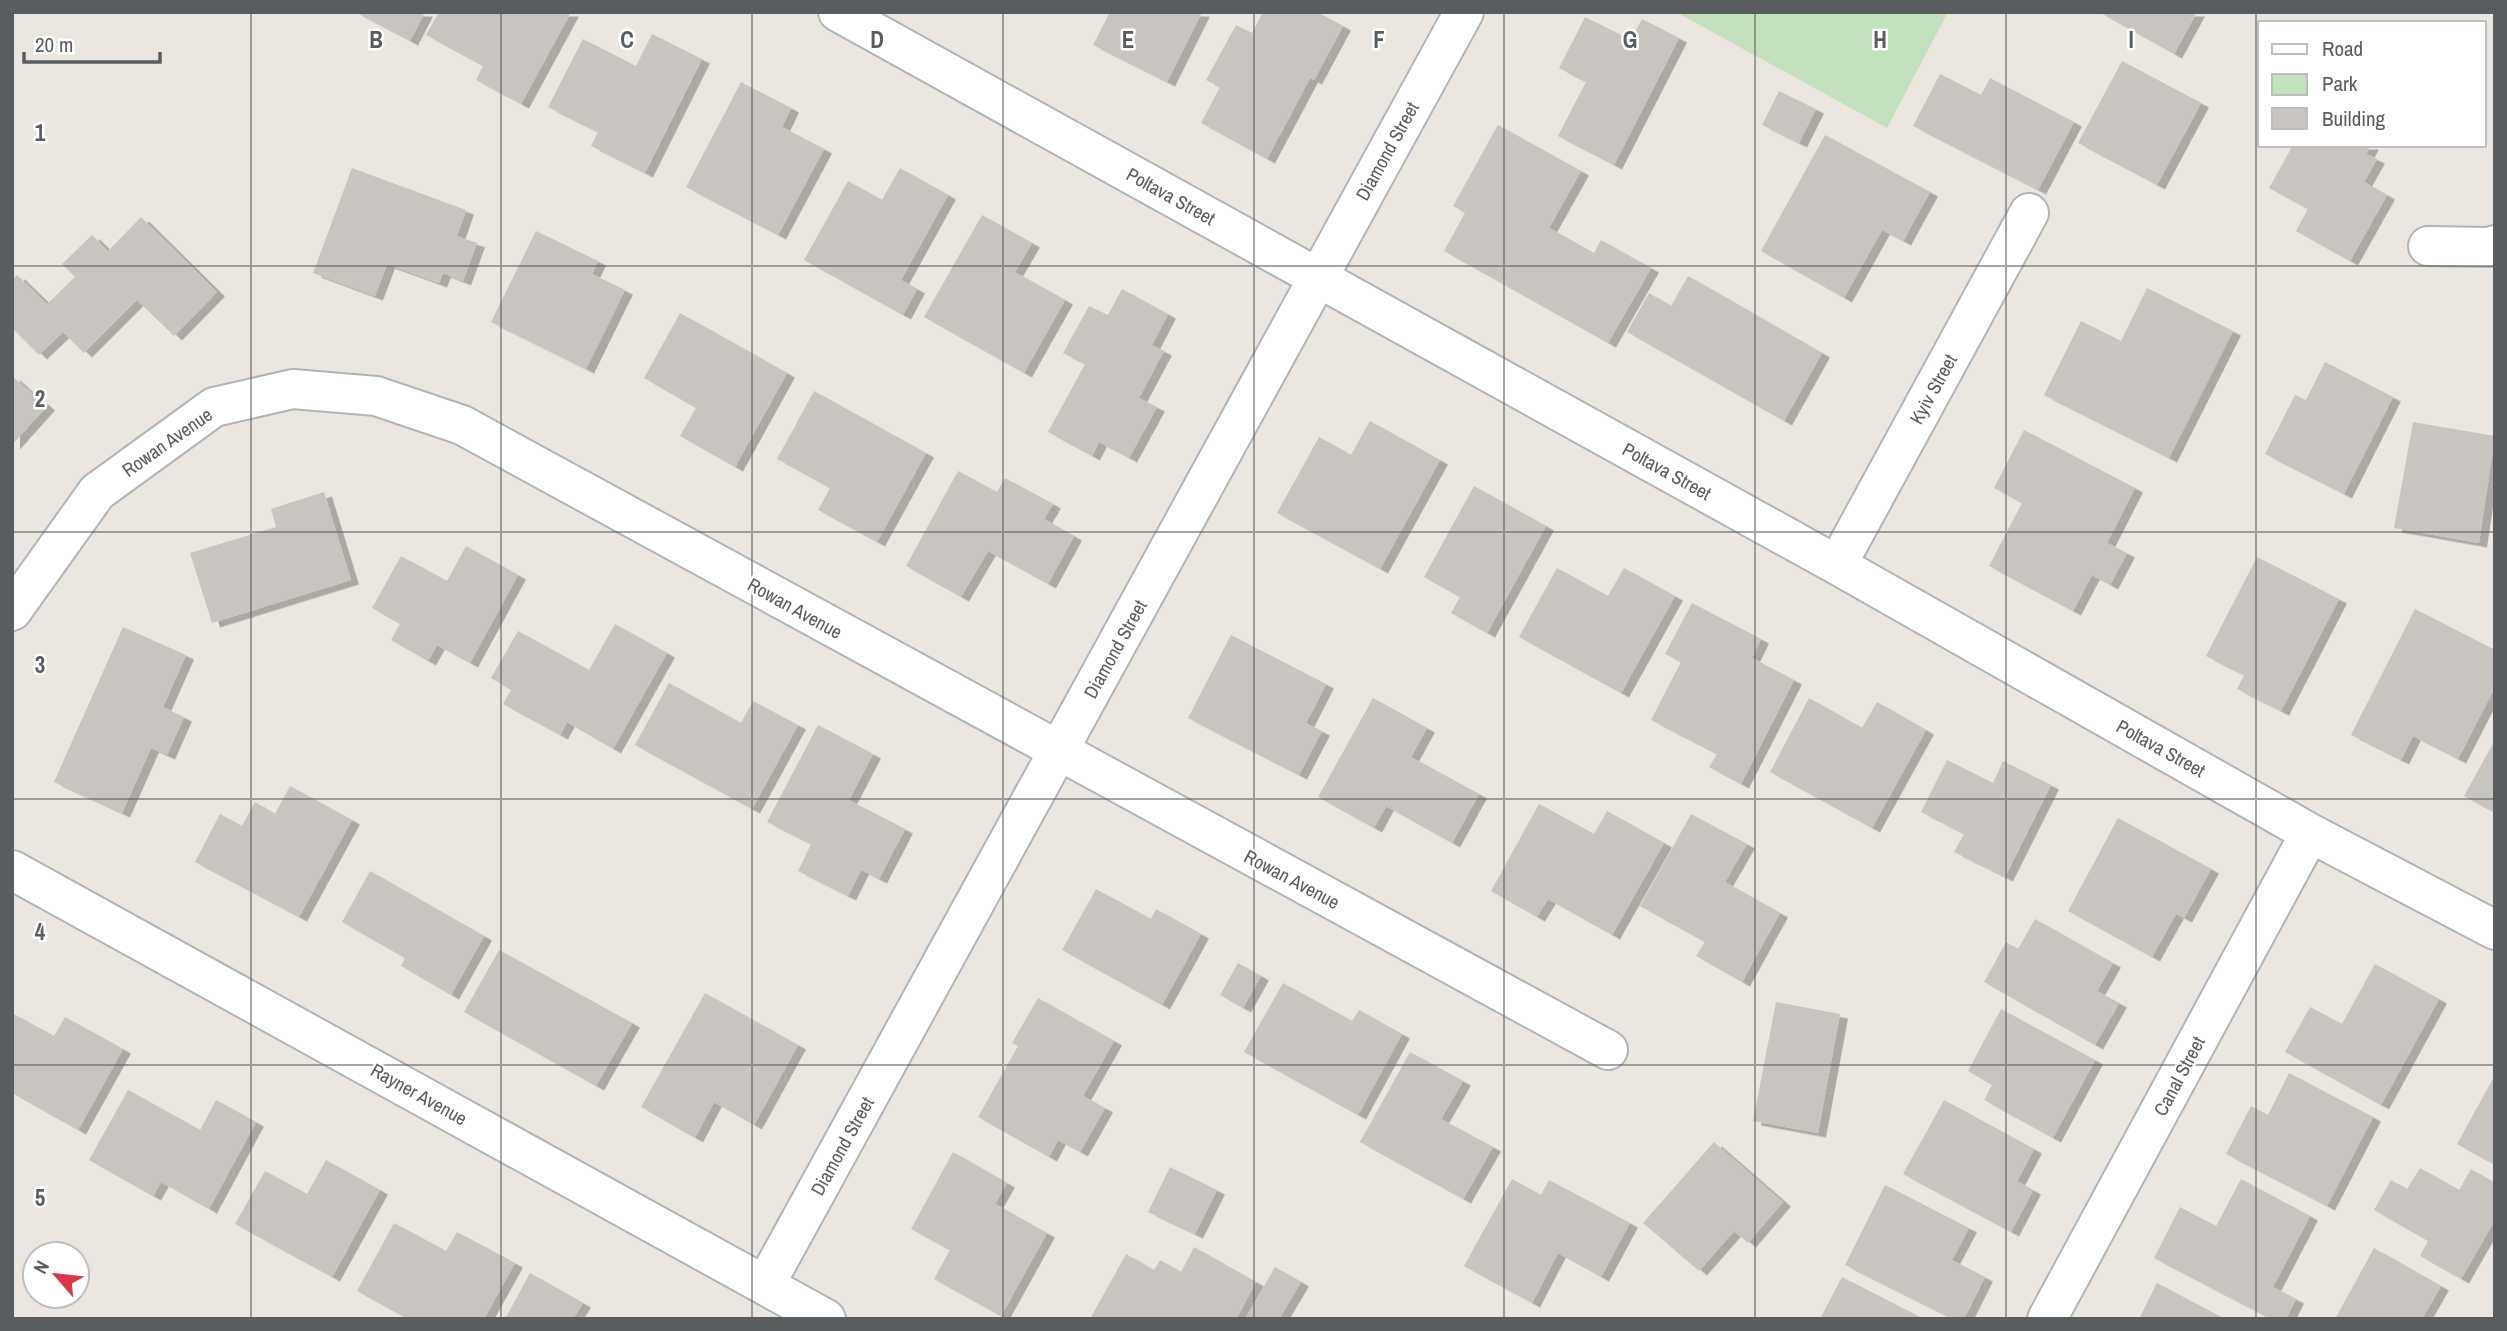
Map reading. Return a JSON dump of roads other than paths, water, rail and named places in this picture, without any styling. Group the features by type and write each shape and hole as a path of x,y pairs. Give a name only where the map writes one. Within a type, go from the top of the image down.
{"street":[{"name":"Poltava Street","path":"838,12 1837,565 2310,833 2495,930"},
{"name":"Diamond Street","path":"765,1285 1464,12"},
{"name":"Kyiv Street","path":"1837,565 2029,213"},
{"path":"2428,246 2495,245"},
{"name":"Rowan Avenue","path":"12,611 97,492 214,407 293,389 376,396 462,425 1608,1050"},
{"name":"Canal Street","path":"2047,1319 2310,833"},
{"name":"Rayner Avenue","path":"12,870 826,1319"}]}
